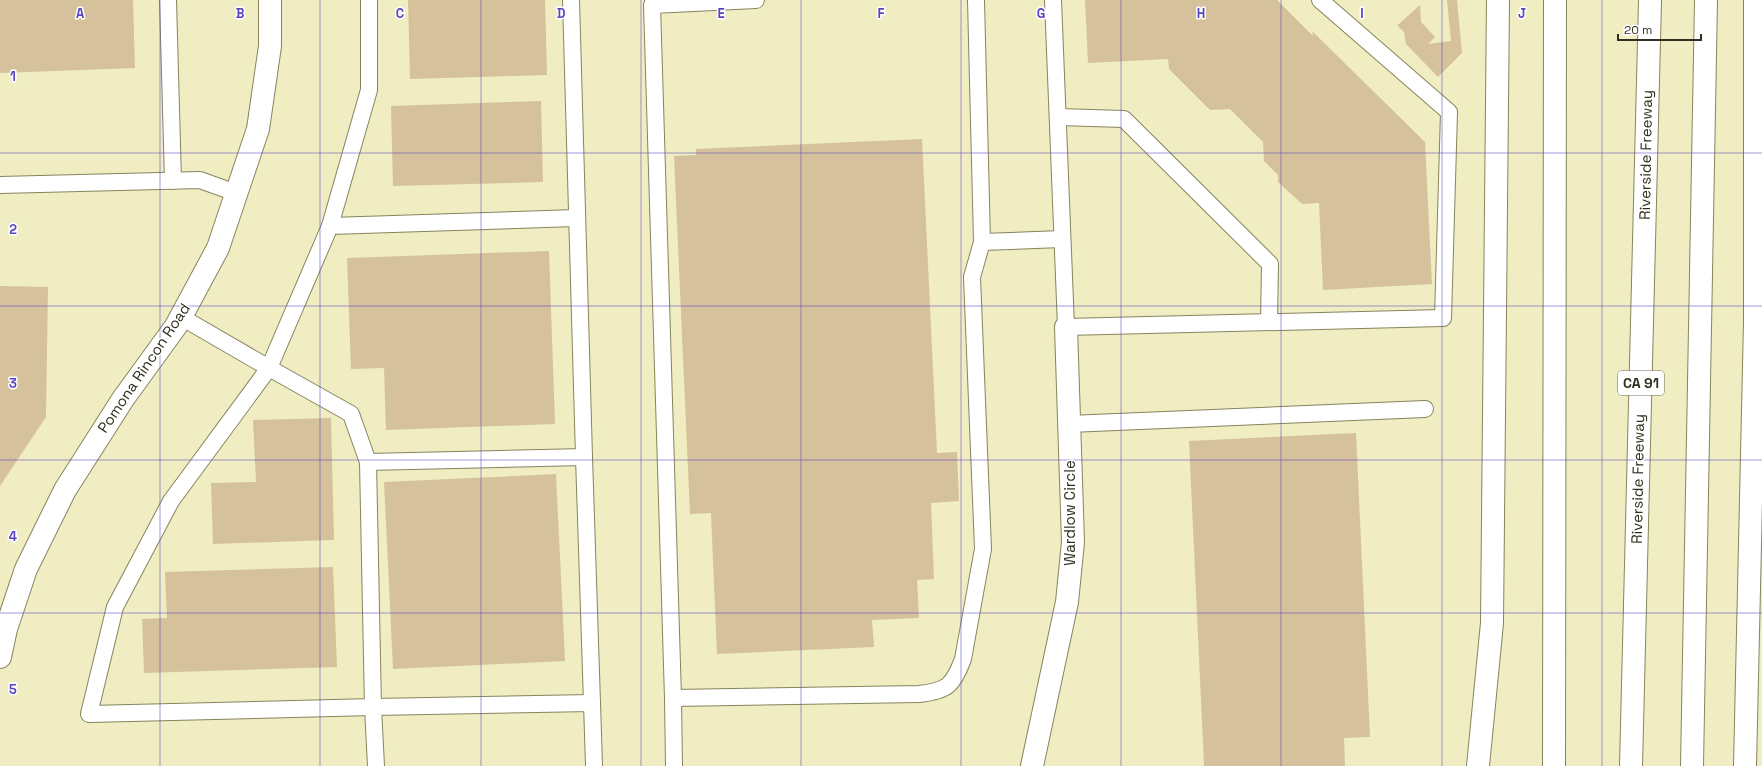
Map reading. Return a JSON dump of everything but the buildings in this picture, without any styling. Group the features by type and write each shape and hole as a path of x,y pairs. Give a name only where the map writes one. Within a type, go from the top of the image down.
{"main road":[{"name":"Pomona Rincon Road","path":"0,657 6,630 26,568 65,490 122,399 181,317 218,248 258,129 270,46 270,0"},
{"path":"1478,766 1492,623 1498,0"},
{"path":"1554,766 1555,0"},
{"name":"Riverside Freeway","path":"1631,766 1650,0"},
{"path":"1692,766 1706,0"},
{"path":"1744,766 1755,322 1756,0"},
{"name":"Wardlow Circle","path":"1032,766 1067,602 1073,542 1066,327"}],"lane":[{"path":"168,0 173,181"},
{"path":"369,0 369,90 330,226 269,368 171,501 115,607 89,714 592,703"},
{"path":"571,0 576,218 594,766"},
{"path":"674,766 652,6 756,0"},
{"path":"673,698 933,693 946,688 958,674 963,659 983,549 972,277 982,242 976,0"},
{"path":"1053,0 1066,327 1443,318 1448,112 1320,0"},
{"path":"1058,117 1124,119 1270,264 1269,322"},
{"path":"0,185 200,180 236,193"},
{"path":"330,226 576,218"},
{"path":"982,242 1062,239"},
{"path":"181,317 352,414 368,462 373,707 376,766"},
{"path":"1069,424 1425,409"},
{"path":"368,462 584,457"}]}
